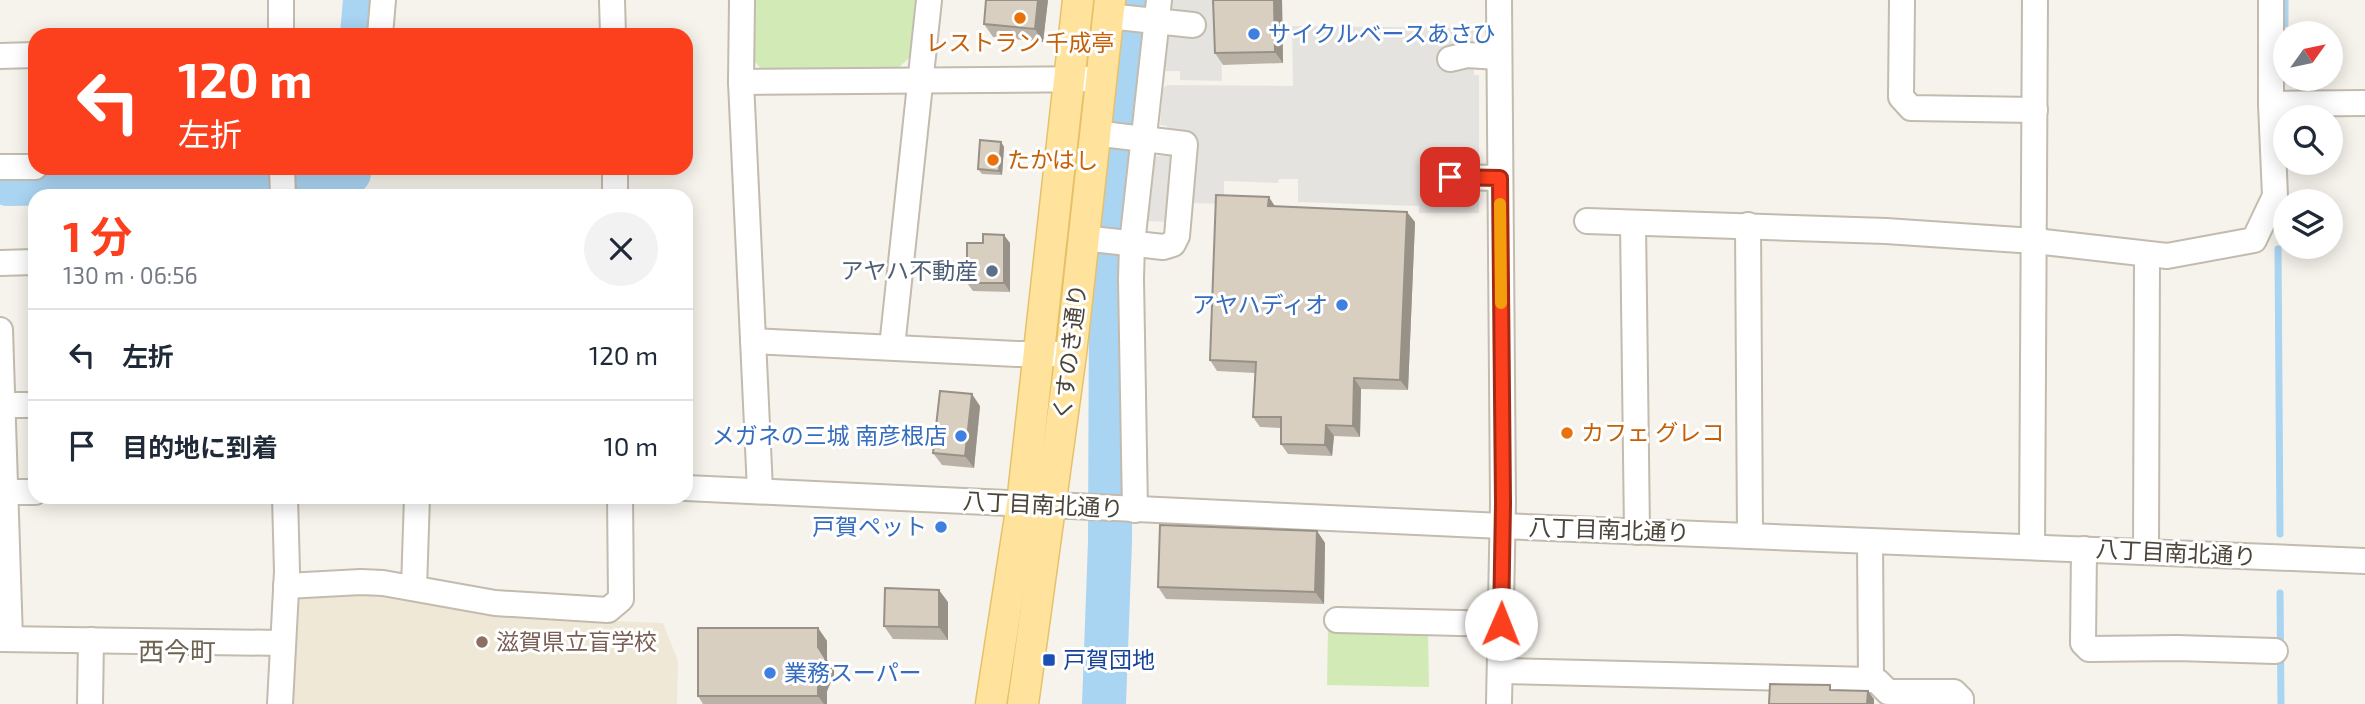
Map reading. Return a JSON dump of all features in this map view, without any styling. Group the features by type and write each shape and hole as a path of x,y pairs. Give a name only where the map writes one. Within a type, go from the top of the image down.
{"main road":[{"name":"くすのき通り","path":"991,704 1022,504 1078,0"},
{"name":"くすのき通り","path":"1023,704 1071,354 1111,242 1122,137 1101,79 1135,13"}],"street":[{"path":"281,0 281,28"},
{"path":"381,28 383,0"},
{"path":"612,0 613,28"},
{"path":"742,0 741,82 760,491"},
{"path":"892,347 929,0"},
{"path":"1499,0 1502,526 1499,704"},
{"path":"1902,0 1901,97 1910,108 2035,110"},
{"path":"2032,547 2035,0"},
{"path":"1587,221 1886,231 2035,241 2167,256 2254,240 2274,196 2271,0"},
{"path":"1119,509 1131,279 1111,242 1135,13 1193,25"},
{"path":"0,56 28,55"},
{"path":"1450,59 1467,55 1498,57"},
{"path":"741,82 1101,79"},
{"path":"2271,104 2365,103"},
{"path":"1111,242 1163,247 1173,244 1177,236 1184,174 1185,144 1122,137"},
{"path":"0,167 28,167"},
{"path":"1450,177 1500,178"},
{"path":"1633,223 1637,531"},
{"path":"1748,225 1750,536"},
{"path":"2146,552 2147,255"},
{"path":"0,262 28,262"},
{"path":"0,330 5,639 282,643"},
{"path":"753,341 1071,354"},
{"path":"3,405 28,405"},
{"name":"八丁目南北通り","path":"693,488 1502,526 2365,561"},
{"path":"2,492 28,492"},
{"path":"280,704 286,586 285,504"},
{"path":"414,588 417,504"},
{"path":"286,586 361,582 414,588 495,603 608,610 621,599 620,504"},
{"path":"1870,541 1871,680"},
{"path":"2084,549 2084,643 2089,649 2275,651"},
{"path":"1337,620 1501,624"},
{"path":"90,704 91,640"},
{"path":"1501,671 1871,680 1877,681 1888,692 1954,692 1961,699 1961,704"}],"shaded area":[{"path":"1166,0 1220,0 1222,81 1180,80 1180,71 1159,71"},
{"path":"1292,26 1480,28 1479,36 1474,38 1474,75 1479,75 1479,159 1474,160 1474,195 1479,196 1479,213 1419,213 1419,206 1298,202 1298,179 1279,179 1278,183 1224,181 1224,204 1189,203 1188,223 1147,221 1153,156 1164,156 1167,126 1160,125 1163,88 1168,85 1293,86"},
{"name":"滋賀県立盲学校","path":"380,591 493,616 663,623 678,661 677,704 292,704 295,597"}],"green space":[{"path":"754,0 917,0 910,57 896,70 764,72 754,61"},
{"path":"1328,628 1428,630 1429,687 1327,685"}],"building":[{"path":"986,0 1038,0 1035,29 984,24"},
{"name":"サイクルベースあさひ","path":"1213,0 1274,0 1275,52 1215,53"},
{"name":"たかはし","path":"980,140 1001,142 999,171 978,169"},
{"name":"アヤハディオ","path":"1216,195 1269,197 1268,206 1407,212 1400,380 1354,378 1353,426 1326,425 1325,445 1281,444 1281,417 1253,417 1256,362 1210,360"},
{"name":"アヤハ不動産","path":"983,234 1004,235 1004,283 967,283 967,243 983,243"},
{"path":"940,391 972,394 965,456 933,453"},
{"path":"1160,525 1317,531 1315,592 1158,587"},
{"path":"885,588 939,590 939,627 884,626"},
{"name":"業務スーパー","path":"698,628 818,628 818,647 826,663 818,678 818,696 698,696"},
{"path":"1770,684 1830,685 1830,690 1868,691 1867,704 1769,704"}],"waterway":[{"path":"363,28 365,0"},
{"path":"1104,704 1110,542 1111,284 1142,0"},
{"path":"2285,0 2285,21"},
{"path":"295,180 343,178 347,175"},
{"path":"8,184 269,180"},
{"path":"2278,259 2280,534"},
{"path":"2280,593 2281,704"}],"slow traffic":[{"path":"1500,204 1501,303"}],"place":[{"name":"レストラン 千成亭","path":"1020,18"},
{"name":"サイクルベースあさひ","path":"1254,34"},
{"name":"たかはし","path":"993,160"},
{"name":"アヤハ不動産","path":"992,271"},
{"name":"アヤハディオ","path":"1342,305"},
{"name":"カフェ グレコ","path":"1567,433"},
{"name":"メガネの三城 南彦根店","path":"961,436"},
{"name":"戸賀ペット","path":"941,527"},
{"name":"滋賀県立盲学校","path":"482,642"},
{"name":"戸賀団地","path":"1049,660"},
{"name":"業務スーパー","path":"770,673"}],"district":[{"name":"西今町","path":"177,652"}],"route":[{"path":"1450,177 1500,178 1503,503 1501,624"}]}
